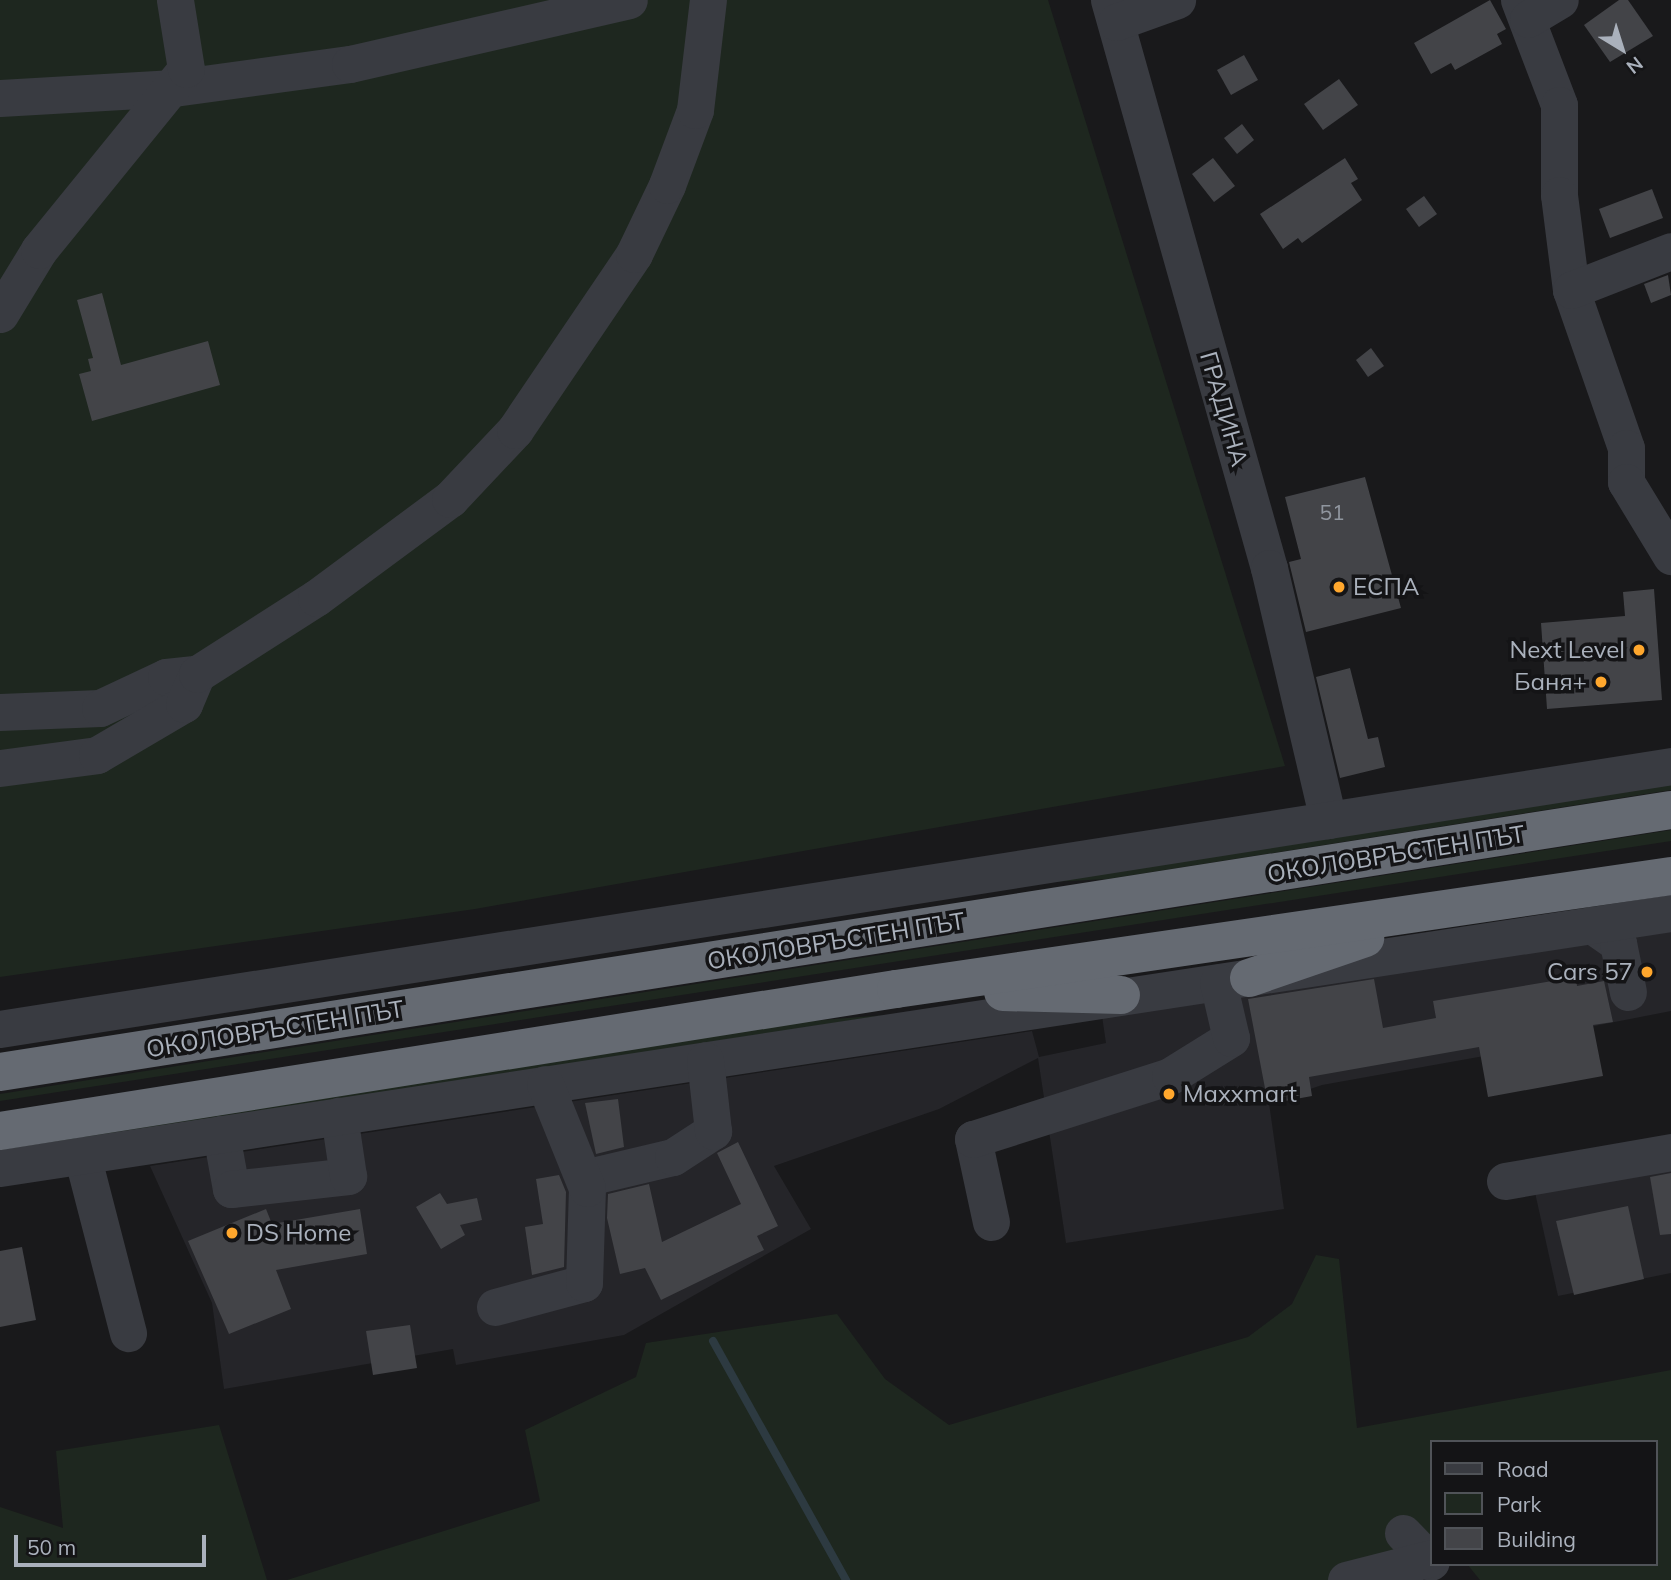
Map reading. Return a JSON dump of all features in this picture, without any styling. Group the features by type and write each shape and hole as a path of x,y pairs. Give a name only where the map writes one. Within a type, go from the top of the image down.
{"highway":[{"name":"ОКОЛОВРЪСТЕН ПЪТ","path":"0,1072 1671,810"},
{"path":"0,1131 896,989 1671,876"},
{"path":"1234,980 1456,907"},
{"path":"896,989 1121,995"}],"street":[{"path":"0,314 39,250 174,88 186,69 176,0"},
{"path":"0,98 174,88 350,64 629,0"},
{"path":"0,712 100,708 166,677 197,674 316,598 450,499 515,430 634,254 667,185 695,110 708,0"},
{"path":"1113,11 1177,0"},
{"path":"1560,0 1524,10 1559,105 1559,195 1571,290 1626,447 1626,482 1636,505 1670,547"},
{"name":"ГРАДИНА","path":"1113,11 1269,568 1328,820"},
{"path":"1571,290 1671,251"},
{"path":"0,768 97,755 184,704 197,674"},
{"path":"0,1029 1671,766"},
{"path":"0,1168 1671,912"},
{"path":"1592,925 1618,943 1628,992"},
{"path":"991,1222 972,1139 1170,1076 1231,1038 1234,980"},
{"path":"584,1178 673,1157 713,1131 705,1060"},
{"path":"495,1307 584,1283 584,1178 545,1084"},
{"path":"221,1134 231,1189 348,1176 339,1116"},
{"path":"1505,1181 1671,1152"},
{"path":"82,1155 128,1333"},
{"path":"1403,1533 1430,1561"},
{"path":"1346,1580 1435,1566"}],"shaded area":[{"path":"1671,928 1671,1011 1584,1028 1585,1038 1322,1085 1269,1103 1284,1209 1066,1243 1038,1058 939,1109 774,1166 811,1229 624,1335 456,1365 453,1349 224,1389 212,1303 150,1166 1032,1031 1039,1057 1106,1043 1102,1016"},
{"path":"1671,1157 1671,1273 1558,1296 1532,1179"}],"green space":[{"path":"0,0 1048,0 1285,766 475,909 0,977"},
{"path":"1671,777 1671,790 1108,879 1050,882"},
{"path":"1671,830 1671,841 0,1101 0,1094"},
{"path":"885,1015 0,1153 0,1144 759,1025"},
{"path":"1316,1255 1339,1259 1357,1428 1671,1370 1671,1580 1480,1580 1469,1566 1657,1566 1657,1440 1430,1440 1430,1542 1406,1580 287,1580 540,1501 525,1430 636,1377 646,1343 837,1314 885,1379 949,1425 1248,1337 1292,1304"},
{"path":"219,1425 267,1580 0,1580 0,1507 63,1528 56,1451"}],"building":[{"path":"1490,0 1506,29 1497,34 1502,44 1455,70 1451,63 1431,74 1414,43"},
{"path":"1619,0 1628,0 1653,36 1610,62 1584,25"},
{"path":"1244,55 1258,80 1231,95 1217,70"},
{"path":"1339,79 1358,105 1323,130 1304,104"},
{"path":"1242,124 1254,140 1237,154 1224,138"},
{"path":"1213,158 1235,186 1214,202 1192,174"},
{"path":"1345,158 1358,179 1351,183 1362,200 1302,243 1298,238 1283,249 1260,214"},
{"path":"1652,189 1663,218 1610,238 1599,209"},
{"path":"1424,196 1437,214 1419,227 1406,209"},
{"path":"1668,275 1671,295 1651,303 1644,284"},
{"path":"102,293 121,365 208,341 220,385 92,421 79,374 91,371 88,359 93,358 77,300"},
{"path":"1371,348 1384,366 1368,377 1356,360"},
{"path":"1365,477 1401,608 1306,632 1289,562 1301,559 1285,497"},
{"path":"1654,589 1662,700 1547,709 1541,623 1625,616 1623,592"},
{"path":"1350,668 1368,739 1378,737 1385,767 1340,778 1316,677"},
{"path":"1576,977 1577,986 1604,981 1613,1022 1593,1025 1603,1076 1488,1097 1479,1047 1309,1077 1312,1096 1268,1104 1248,999 1374,979 1383,1028 1436,1018 1433,1001"},
{"path":"618,1099 624,1147 596,1154 585,1103"},
{"path":"738,1142 778,1226 757,1236 764,1250 661,1300 645,1268 620,1274 607,1218 608,1194 649,1184 662,1242 741,1204 717,1153"},
{"path":"1671,1173 1671,1234 1660,1235 1650,1177"},
{"path":"559,1175 566,1192 564,1267 532,1275 525,1227 543,1224 536,1179"},
{"path":"440,1193 447,1204 477,1198 482,1220 460,1225 465,1235 441,1249 416,1207"},
{"path":"1628,1206 1644,1279 1574,1295 1556,1221"},
{"path":"266,1209 272,1224 360,1209 367,1254 276,1270 291,1309 229,1334 188,1241"},
{"path":"22,1247 36,1320 0,1327 0,1251"},
{"path":"410,1325 417,1368 373,1375 366,1331"}],"waterway":[{"path":"713,1341 846,1580"}],"place":[{"name":"ЕСПА","path":"1339,587"},
{"name":"Next Level","path":"1639,650"},
{"name":"Баня+","path":"1601,682"},
{"name":"Cars 57","path":"1647,972"},
{"name":"Maxxmart","path":"1169,1094"},
{"name":"DS Home","path":"232,1233"}]}
